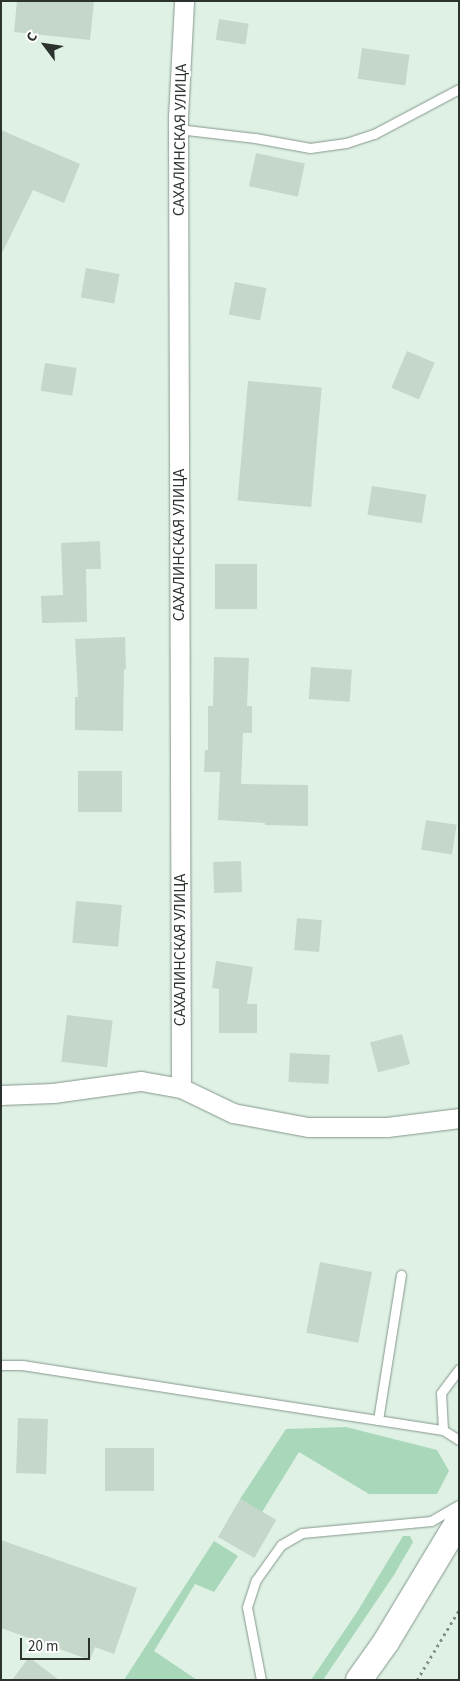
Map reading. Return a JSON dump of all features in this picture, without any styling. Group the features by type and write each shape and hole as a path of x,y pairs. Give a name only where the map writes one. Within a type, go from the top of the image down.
{"main road":[{"path":"360,1680 386,1642 459,1520"}],"street":[{"name":"САХАЛИНСКАЯ УЛИЦА","path":"181,1088 178,129 184,1"},
{"path":"1,1095 53,1093 141,1081 181,1088 233,1113 308,1127 387,1128 459,1118"}],"lane":[{"path":"178,129 255,138 310,148 346,143 374,134 459,89"},
{"path":"378,1420 401,1275"},
{"path":"1,1365 22,1365 443,1430 459,1440"},
{"path":"443,1430 441,1392 459,1370"},
{"path":"261,1680 247,1607 256,1580 281,1545 302,1533 431,1521 459,1505"}],"path":[{"path":"417,1680 459,1610"}],"green space":[{"path":"346,1427 437,1450 449,1471 437,1494 369,1494 299,1452 262,1512 240,1499 286,1429"},
{"path":"403,1536 410,1536 413,1542 394,1575 323,1680 311,1680 357,1612"},
{"path":"214,1541 238,1556 214,1592 195,1584 154,1651 197,1680 124,1680"}],"building":[{"path":"17,1 94,1 90,40 14,32"},
{"path":"219,19 249,24 245,44 216,40"},
{"path":"362,48 410,55 405,85 358,79"},
{"path":"1,130 80,164 64,203 33,190 1,255"},
{"path":"256,153 305,163 298,197 249,186"},
{"path":"86,268 119,274 114,303 81,298"},
{"path":"235,282 266,288 260,320 229,314"},
{"path":"407,351 435,363 419,400 391,388"},
{"path":"45,363 77,368 72,396 41,391"},
{"path":"248,381 322,387 311,507 238,501"},
{"path":"372,486 426,495 422,523 367,515"},
{"path":"100,541 101,569 86,569 87,622 42,623 41,596 63,595 61,543"},
{"path":"215,564 257,564 257,609 215,609"},
{"path":"125,637 126,669 124,670 123,731 75,730 75,697 78,697 75,639"},
{"path":"214,657 249,658 247,706 252,706 252,733 243,733 241,784 308,785 308,826 265,825 265,823 218,820 220,772 204,772 205,750 208,750 208,706 213,706"},
{"path":"311,667 352,670 350,702 309,699"},
{"path":"78,771 122,771 122,812 78,812"},
{"path":"426,820 457,825 452,854 421,850"},
{"path":"241,861 242,892 214,893 213,862"},
{"path":"76,901 122,905 118,947 72,943"},
{"path":"297,918 322,920 319,952 294,950"},
{"path":"216,961 253,967 247,1004 257,1004 257,1033 219,1033 219,989 212,988"},
{"path":"67,1015 113,1021 107,1067 61,1062"},
{"path":"402,1034 410,1064 378,1072 370,1043"},
{"path":"290,1053 330,1055 328,1084 288,1082"},
{"path":"320,1262 372,1272 358,1343 306,1333"},
{"path":"18,1418 48,1419 46,1474 16,1473"},
{"path":"105,1448 154,1448 154,1491 105,1491"},
{"path":"240,1499 276,1520 254,1558 218,1537"},
{"path":"1,1540 137,1588 114,1654 95,1647 90,1660 1,1628"},
{"path":"29,1657 59,1680 12,1680"}]}
